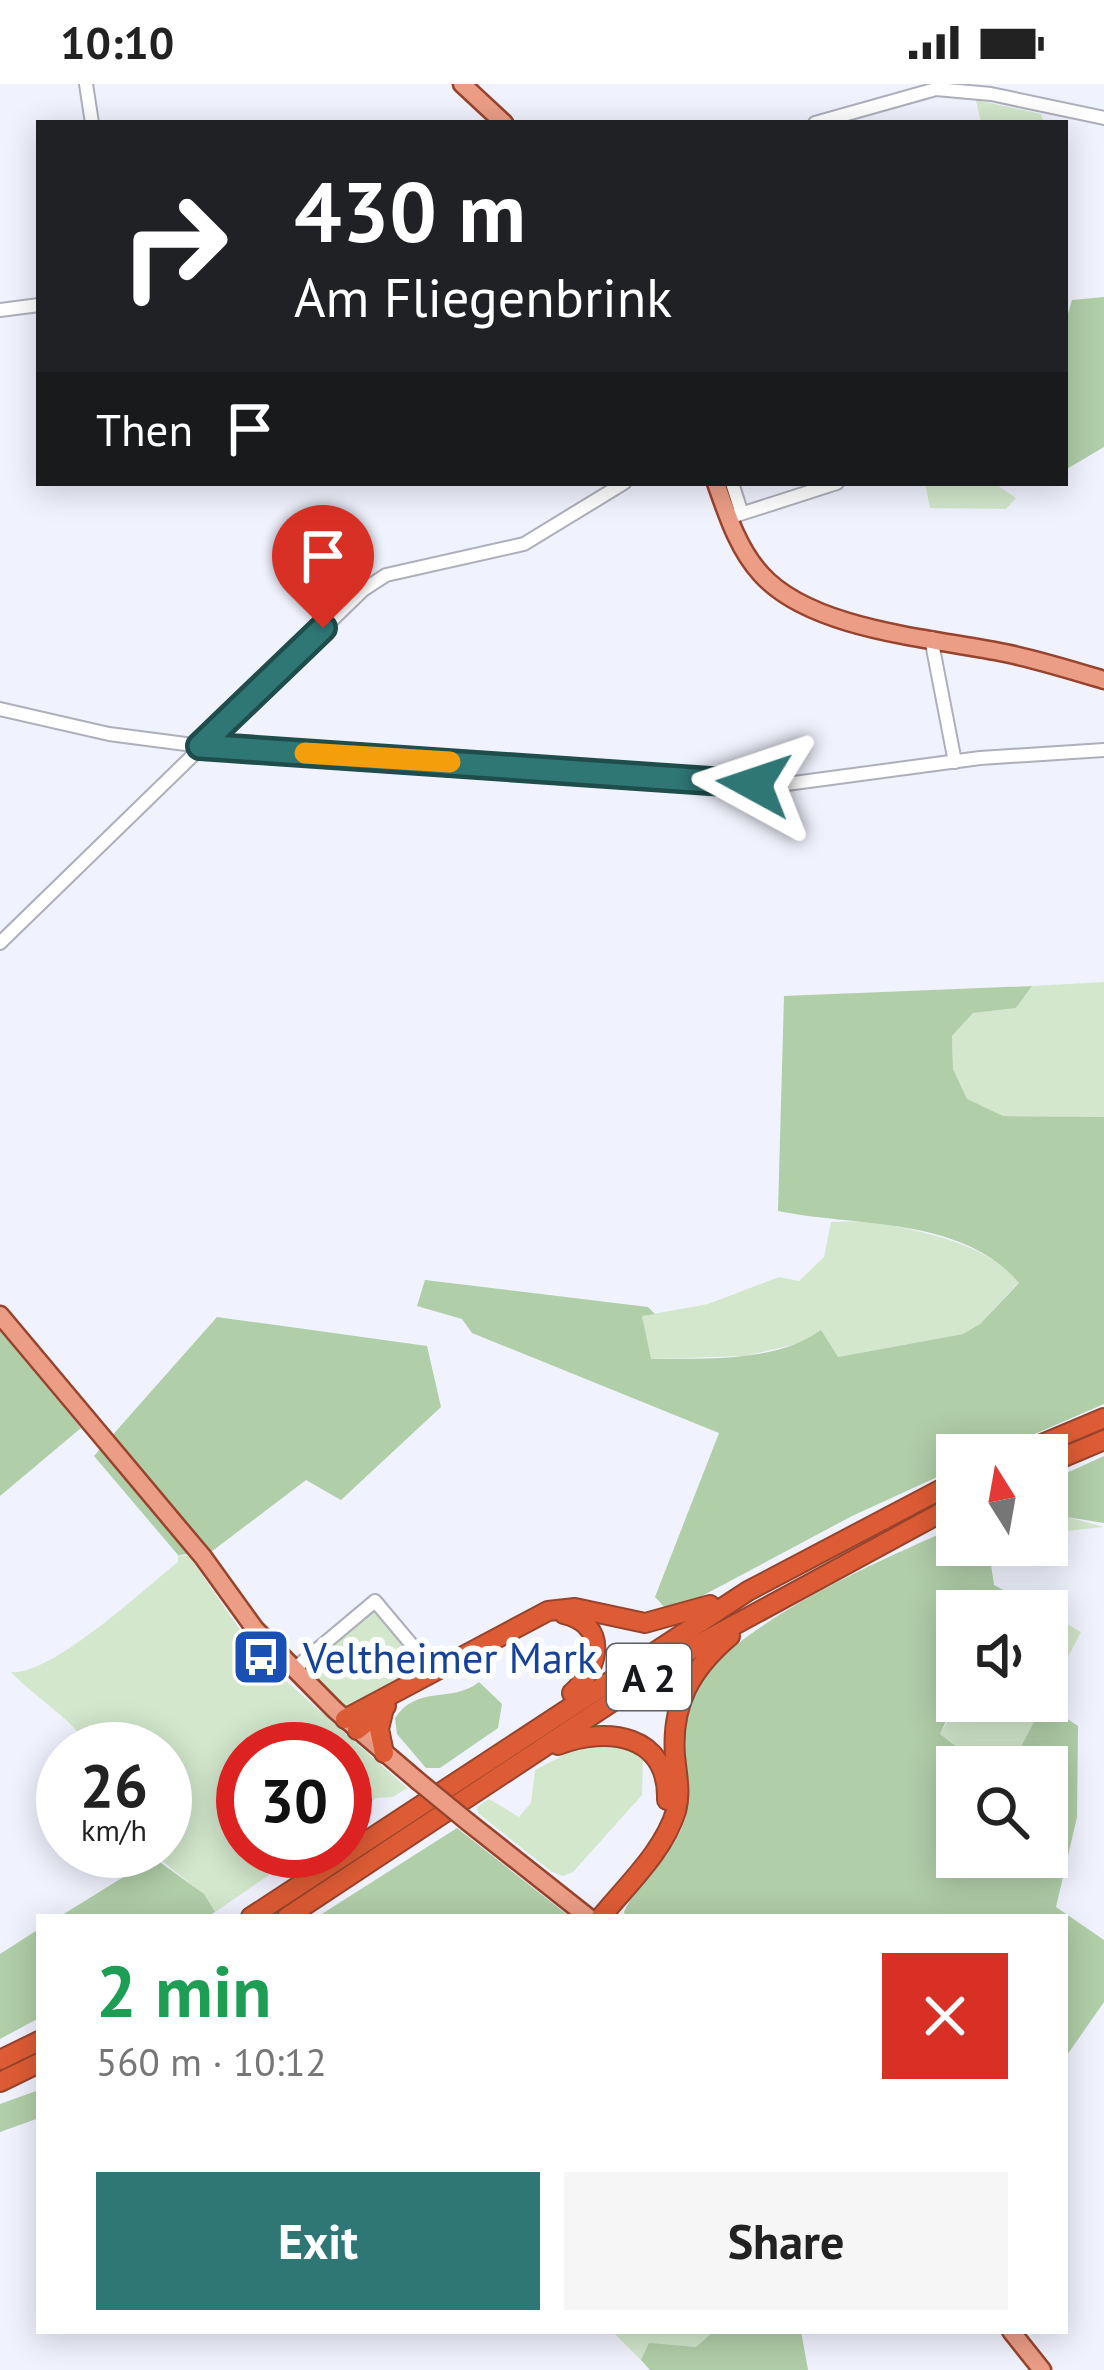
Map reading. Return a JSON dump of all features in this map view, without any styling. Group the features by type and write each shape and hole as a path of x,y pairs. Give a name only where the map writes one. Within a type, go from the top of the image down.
{"highway":[{"path":"1066,1434 1104,1418"},
{"path":"1068,1455 1104,1440"},
{"name":"A 2","path":"256,1914 748,1591 936,1492"},
{"name":"A 2","path":"292,1914 770,1603 936,1515"},
{"path":"354,1722 530,1618 575,1607 645,1623 669,1620 748,1591"},
{"path":"604,1914 675,1815 675,1718 688,1681 714,1650 770,1603"},
{"path":"525,1735 584,1682 597,1645 576,1616 530,1618"},
{"path":"355,1722 402,1693"},
{"path":"384,1708 379,1730 384,1753"},
{"path":"531,1755 574,1738 621,1734 648,1750 667,1782 666,1808 650,1843 589,1914"},
{"path":"618,1914 619,1895"},
{"path":"0,2060 36,2042"},
{"path":"0,2082 36,2064"}],"main road":[{"path":"462,84 501,120"},
{"path":"718,486 762,576 793,598 855,624 1104,680"},
{"path":"0,1315 203,1557 253,1628 349,1722"},
{"path":"372,1742 584,1914"},
{"path":"1012,2334 1042,2370"}],"street":[{"path":"86,84 92,120"},
{"path":"824,120 928,90 992,89 1104,118"},
{"path":"0,310 36,305"},
{"path":"0,943 363,590 386,575 524,544 620,486"},
{"path":"732,486 735,514 827,486"},
{"path":"931,638 955,762"},
{"path":"0,709 109,734 200,746 779,785 955,762 1104,750"},
{"path":"295,1670 376,1601 422,1657"}],"green space":[{"path":"976,100 1041,114 1043,120 980,120"},
{"path":"1104,297 1104,447 1068,468 1068,314 1072,300"},
{"path":"926,486 998,486 1016,498 1006,509 930,508"},
{"path":"1104,982 1104,1117 1003,1116 967,1100 953,1069 952,1036 973,1013 1016,1008 1032,986"},
{"path":"1032,986 1016,1008 973,1013 952,1036 953,1069 967,1099 1003,1116 1104,1117 1104,1404 1035,1434 936,1434 936,1478 852,1516 670,1613 655,1597 719,1433 472,1333 462,1319 417,1306 425,1280 648,1307 655,1314 642,1316 651,1359 762,1353 803,1341 821,1330 838,1357 963,1334 980,1324 1019,1283 996,1261 938,1235 778,1211 784,996"},
{"path":"870,1221 969,1248 1019,1282 980,1324 963,1334 838,1357 805,1342 745,1356 650,1359 642,1316 708,1304 779,1277 799,1281 824,1257 831,1222"},
{"path":"217,1317 427,1346 441,1407 341,1500 306,1480 211,1552 178,1555 94,1456"},
{"path":"0,1331 81,1428 0,1496"},
{"path":"1104,1456 1104,1523 1068,1517 1068,1472"},
{"path":"1068,1517 1104,1527 1068,1531"},
{"path":"936,1536 936,1566 991,1566 994,1585 1003,1590 936,1590 936,1722 946,1722 940,1734 956,1746 936,1746 936,1878 1063,1878 1056,1907 1066,1914 625,1914 685,1819 683,1723 702,1680 728,1652 804,1600"},
{"path":"178,1555 189,1556 259,1657 332,1722 216,1722 216,1878 265,1878 215,1912 183,1878 192,1878 192,1722 68,1722 11,1672 28,1670 72,1646 178,1562"},
{"path":"379,1608 431,1669 349,1708 342,1706 305,1669 306,1662 367,1609"},
{"path":"1068,1625 1081,1632 1068,1657"},
{"path":"479,1682 502,1704 498,1728 440,1768 426,1768 397,1734 395,1718 414,1701"},
{"path":"1068,1719 1078,1726 1077,1817 1068,1856 1068,1746 1021,1746 1034,1722"},
{"path":"947,1722 1034,1722 1021,1746 956,1746 940,1734"},
{"path":"601,1744 626,1747 643,1760 642,1795 573,1872 563,1876 552,1872 478,1813 477,1807 489,1799 519,1817 531,1803 535,1770 576,1749"},
{"path":"372,1757 407,1788 393,1797 372,1801"},
{"path":"457,1828 566,1914 322,1914"},
{"path":"122,1878 182,1878 204,1894 215,1912 64,1914"},
{"path":"1068,1915 1104,1940 1104,2002 1068,2054"},
{"path":"36,1931 36,2020 0,2039 0,1954"},
{"path":"36,2091 36,2119 0,2132 0,2104"},
{"path":"615,2334 711,2334 696,2347 649,2344 641,2360"},
{"path":"711,2334 802,2334 808,2370 650,2370 641,2360 649,2343 696,2347"}],"slow traffic":[{"path":"305,753 450,762"}],"place":[{"name":"Veltheimer Mark","path":"261,1657"}],"route":[{"path":"323,628 200,746 754,784"}]}
